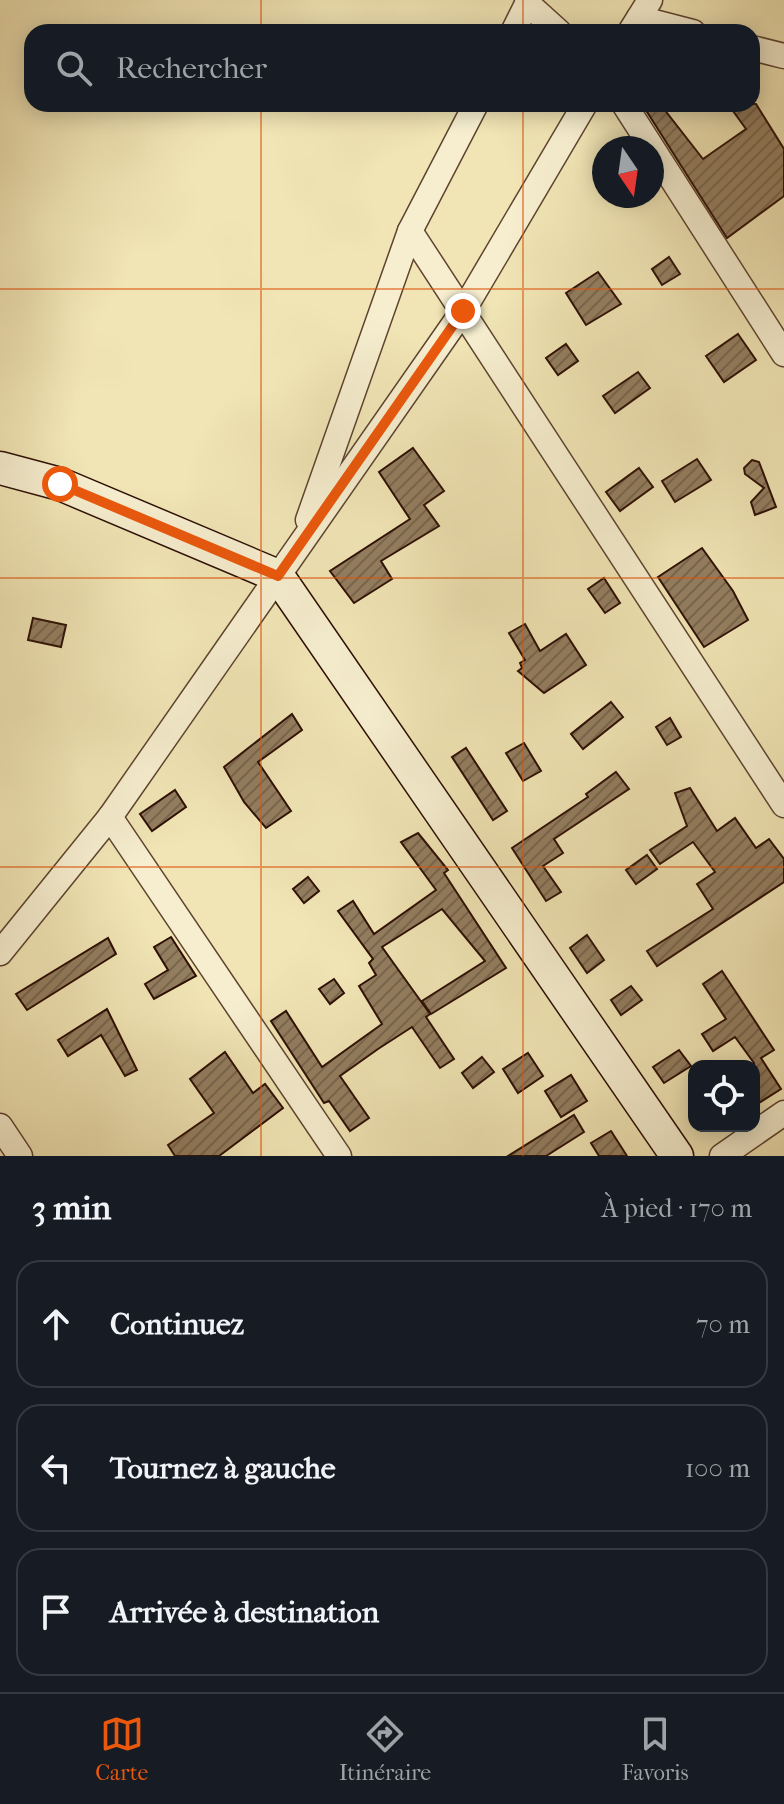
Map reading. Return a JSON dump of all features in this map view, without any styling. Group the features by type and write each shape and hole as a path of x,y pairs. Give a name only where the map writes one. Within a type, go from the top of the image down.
{"street":[{"path":"517,24 528,2 551,24"},
{"path":"640,17 665,24"},
{"path":"760,50 784,56"},
{"path":"297,548 410,231 472,112"},
{"path":"0,953 110,817 463,311 580,112"},
{"path":"629,112 784,354"},
{"path":"410,231 784,805"},
{"path":"0,468 60,484 278,576 677,1156"},
{"path":"110,817 339,1156"},
{"path":"722,1156 784,1113"},
{"path":"0,1126 20,1156"}],"building":[{"path":"760,110 784,149 784,196 727,238 647,112 666,112 703,159 746,129 734,112"},
{"path":"669,257 680,274 662,285 652,269"},
{"path":"598,272 621,304 586,325 566,293"},
{"path":"738,334 756,360 724,382 706,356"},
{"path":"566,344 578,361 558,375 546,358"},
{"path":"638,372 650,388 615,413 603,396"},
{"path":"413,448 444,491 424,505 439,526 381,561 392,579 354,603 330,571 410,519 379,472"},
{"path":"697,459 711,480 675,502 662,481"},
{"path":"752,460 759,462 776,507 755,515 751,502 764,488 745,474 744,468"},
{"path":"639,468 653,487 620,511 606,492"},
{"path":"702,548 733,591 748,620 704,647 658,577"},
{"path":"604,578 620,603 605,613 588,589"},
{"path":"33,618 66,625 61,647 28,640"},
{"path":"525,624 540,651 566,634 586,665 544,693 518,671 522,668 520,663 525,660 509,633"},
{"path":"611,702 623,717 583,749 571,734"},
{"path":"292,714 302,730 258,762 291,811 266,828 244,802 224,767"},
{"path":"670,718 681,737 667,745 656,727"},
{"path":"524,743 541,771 523,781 506,753"},
{"path":"466,748 507,811 493,820 452,757"},
{"path":"616,772 629,789 554,839 563,853 543,866 561,892 546,901 512,848 588,797 586,794"},
{"path":"690,788 717,831 735,818 756,848 769,839 784,859 784,882 657,966 647,951 713,909 697,884 715,872 693,842 660,864 650,850 687,826 675,793"},
{"path":"175,790 186,807 152,831 140,814"},
{"path":"418,833 448,870 444,873 506,968 431,1014 422,1001 485,961 442,909 382,947 430,1014 426,1017 454,1059 440,1068 412,1027 378,1049 340,1076 369,1118 350,1131 329,1101 324,1103 271,1021 286,1011 322,1067 382,1024 359,986 376,975 369,963 373,959 338,911 353,901 374,934 436,890 401,842"},
{"path":"647,855 657,869 636,884 626,870"},
{"path":"308,877 319,891 304,903 293,889"},
{"path":"587,935 604,960 587,973 570,948"},
{"path":"171,937 196,976 154,999 145,984 168,970 154,947"},
{"path":"108,938 116,954 27,1010 16,994"},
{"path":"722,971 774,1050 761,1058 781,1089 760,1102 760,1060 752,1060 735,1037 713,1051 702,1034 726,1019 703,984"},
{"path":"334,979 344,993 330,1004 319,989"},
{"path":"631,986 642,1000 621,1015 611,1000"},
{"path":"107,1009 137,1070 125,1076 101,1035 68,1056 58,1040"},
{"path":"679,1050 688,1062 688,1068 664,1083 653,1067"},
{"path":"225,1052 253,1093 265,1084 283,1108 219,1156 175,1156 168,1145 214,1113 190,1079"},
{"path":"528,1053 543,1076 518,1093 503,1069"},
{"path":"482,1057 494,1072 473,1088 462,1073"},
{"path":"571,1075 587,1101 561,1117 545,1091"},
{"path":"574,1115 584,1132 546,1156 508,1156"},
{"path":"611,1131 627,1156 599,1156 591,1143"}],"route":[{"path":"60,484 278,576 463,311"}]}
